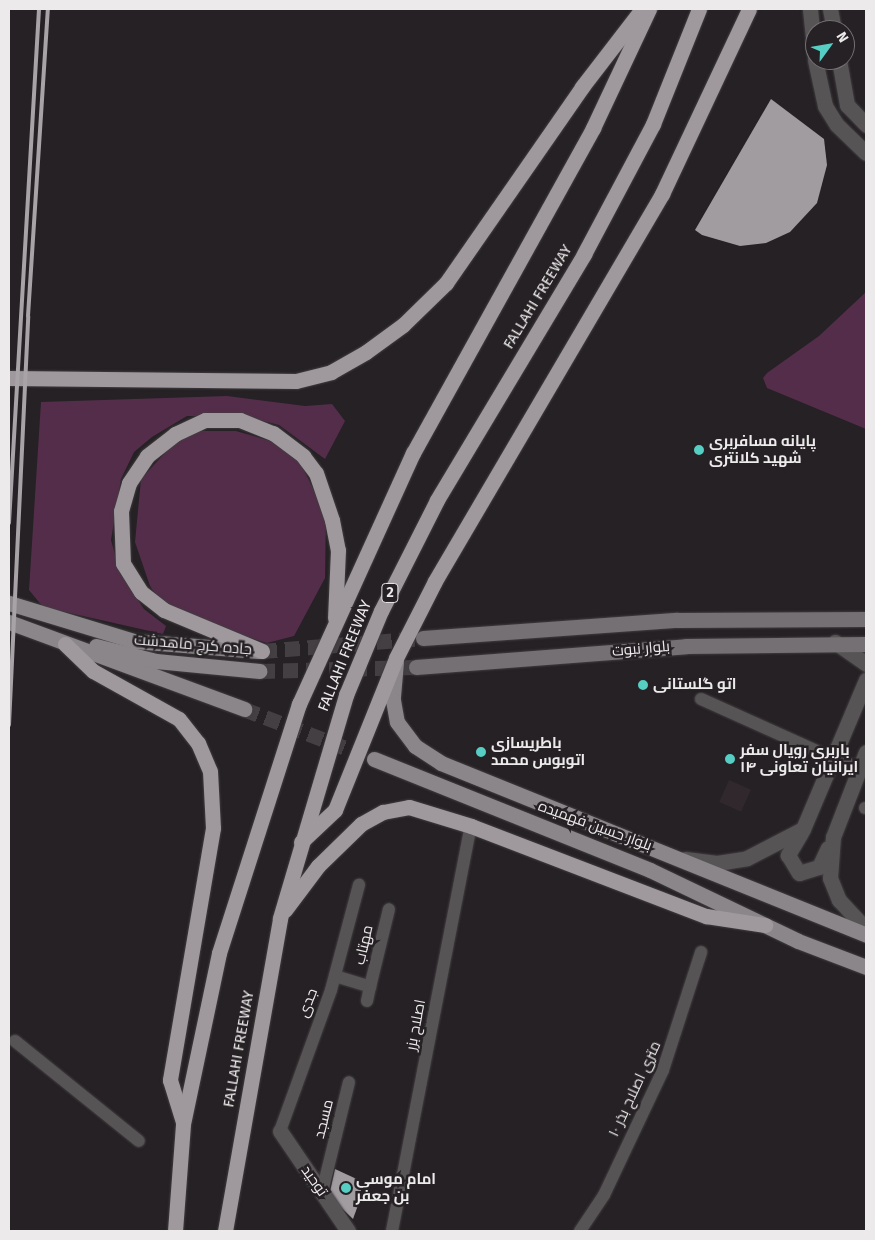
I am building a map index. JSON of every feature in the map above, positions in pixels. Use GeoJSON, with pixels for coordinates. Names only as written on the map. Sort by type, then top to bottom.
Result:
{"type":"FeatureCollection","features":[{"type":"Feature","properties":{"kind":"highway"},"geometry":{"type":"LineString","coordinates":[[9,378],[296,381],[331,372],[366,352],[403,325],[446,283],[582,87],[642,9]]}},
{"type":"Feature","properties":{"kind":"highway","name":"FALLAHI FREEWAY"},"geometry":{"type":"LineString","coordinates":[[175,1231],[183,1124],[219,953],[299,704],[413,454],[593,128],[649,9]]}},
{"type":"Feature","properties":{"kind":"highway","name":"FALLAHI FREEWAY"},"geometry":{"type":"LineString","coordinates":[[225,1231],[280,918],[300,843],[346,695],[381,611],[437,500],[584,254],[649,133],[699,9]]}},
{"type":"Feature","properties":{"kind":"highway"},"geometry":{"type":"LineString","coordinates":[[300,843],[334,810],[396,658],[435,581],[662,194],[749,9]]}},
{"type":"Feature","properties":{"kind":"highway"},"geometry":{"type":"LineString","coordinates":[[262,652],[164,610],[141,592],[123,563],[120,511],[129,483],[147,456],[175,434],[205,420],[240,420],[274,433],[316,473],[338,550],[335,627]]}},
{"type":"Feature","properties":{"kind":"highway"},"geometry":{"type":"LineString","coordinates":[[65,644],[93,671],[179,719],[198,743],[210,771],[213,828],[170,1080],[183,1124]]}},
{"type":"Feature","properties":{"kind":"highway"},"geometry":{"type":"LineString","coordinates":[[280,918],[338,844],[383,812],[409,808],[471,826],[706,916],[764,925]]}},
{"type":"Feature","properties":{"kind":"main road","name":"جاده کرج ماهدشت"},"geometry":{"type":"LineString","coordinates":[[9,603],[134,641],[262,652]]}},
{"type":"Feature","properties":{"kind":"main road","name":"بلوار نبوت"},"geometry":{"type":"LineString","coordinates":[[423,638],[676,620],[866,619]]}},
{"type":"Feature","properties":{"kind":"main road"},"geometry":{"type":"LineString","coordinates":[[9,622],[244,709]]}},
{"type":"Feature","properties":{"kind":"main road"},"geometry":{"type":"LineString","coordinates":[[65,644],[73,641],[156,661],[260,671]]}},
{"type":"Feature","properties":{"kind":"main road","name":"بلوار نبوت"},"geometry":{"type":"LineString","coordinates":[[416,667],[686,646],[834,641],[866,644]]}},
{"type":"Feature","properties":{"kind":"main road","name":"بلوار حسین فهمیده"},"geometry":{"type":"LineString","coordinates":[[396,658],[393,700],[397,722],[415,746],[510,794],[683,858],[766,898],[866,935]]}},
{"type":"Feature","properties":{"kind":"main road","name":"بلوار حسین فهمیده"},"geometry":{"type":"LineString","coordinates":[[374,759],[650,870],[764,925],[866,967]]}},
{"type":"Feature","properties":{"kind":"street"},"geometry":{"type":"LineString","coordinates":[[818,70],[825,106],[837,124],[866,153]]}},
{"type":"Feature","properties":{"kind":"street"},"geometry":{"type":"LineString","coordinates":[[841,70],[847,105],[866,125]]}},
{"type":"Feature","properties":{"kind":"street"},"geometry":{"type":"LineString","coordinates":[[834,641],[866,664]]}},
{"type":"Feature","properties":{"kind":"street"},"geometry":{"type":"LineString","coordinates":[[866,680],[803,829],[788,855],[800,873],[819,867],[833,837],[866,752]]}},
{"type":"Feature","properties":{"kind":"street"},"geometry":{"type":"LineString","coordinates":[[701,699],[860,770]]}},
{"type":"Feature","properties":{"kind":"street","name":"اصلاح بزر"},"geometry":{"type":"LineString","coordinates":[[392,1231],[471,826]]}},
{"type":"Feature","properties":{"kind":"street"},"geometry":{"type":"LineString","coordinates":[[683,858],[717,863],[747,858],[803,829]]}},
{"type":"Feature","properties":{"kind":"street"},"geometry":{"type":"LineString","coordinates":[[833,837],[830,878],[839,900],[866,929]]}},
{"type":"Feature","properties":{"kind":"street","name":"جدی"},"geometry":{"type":"LineString","coordinates":[[280,1131],[335,976],[359,885]]}},
{"type":"Feature","properties":{"kind":"street","name":"مهتاب"},"geometry":{"type":"LineString","coordinates":[[367,1002],[389,909]]}},
{"type":"Feature","properties":{"kind":"street","name":"۱۰ متری اصلاح بذر"},"geometry":{"type":"LineString","coordinates":[[580,1231],[604,1195],[663,1070],[701,952]]}},
{"type":"Feature","properties":{"kind":"street","name":"مهتاب"},"geometry":{"type":"LineString","coordinates":[[335,976],[370,988]]}},
{"type":"Feature","properties":{"kind":"street"},"geometry":{"type":"LineString","coordinates":[[15,1042],[139,1141]]}},
{"type":"Feature","properties":{"kind":"street","name":"مسجد"},"geometry":{"type":"LineString","coordinates":[[322,1192],[349,1082]]}},
{"type":"Feature","properties":{"kind":"street","name":"توحید"},"geometry":{"type":"LineString","coordinates":[[280,1131],[348,1231]]}},
{"type":"Feature","properties":{"kind":"shaded area"},"geometry":{"type":"Polygon","coordinates":[[[866,292],[866,429],[767,388],[763,378],[767,373],[819,336],[866,292]]]}},
{"type":"Feature","properties":{"kind":"shaded area"},"geometry":{"type":"Polygon","coordinates":[[[227,396],[305,406],[332,404],[345,421],[325,459],[279,425],[245,416],[187,416],[152,437],[134,452],[121,479],[111,540],[120,573],[144,609],[166,626],[163,634],[43,607],[29,590],[41,402],[227,396]]]}},
{"type":"Feature","properties":{"kind":"shaded area"},"geometry":{"type":"Polygon","coordinates":[[[201,431],[236,431],[274,442],[301,464],[326,515],[325,578],[294,636],[267,643],[209,625],[162,604],[150,586],[135,542],[141,479],[176,441],[201,431]]]}},
{"type":"Feature","properties":{"kind":"shaded area"},"geometry":{"type":"Polygon","coordinates":[[[729,780],[751,790],[741,812],[719,802],[729,780]]]}},
{"type":"Feature","properties":{"kind":"building"},"geometry":{"type":"Polygon","coordinates":[[[771,99],[824,139],[827,165],[817,203],[790,232],[766,243],[740,246],[702,235],[695,230],[771,99]]]}},
{"type":"Feature","properties":{"kind":"building","name":"امام موسی بن جعفر"},"geometry":{"type":"Polygon","coordinates":[[[335,1169],[361,1181],[361,1197],[353,1219],[329,1196],[335,1169]]]}},
{"type":"Feature","properties":{"kind":"tunnel"},"geometry":{"type":"LineString","coordinates":[[262,651],[423,638]]}},
{"type":"Feature","properties":{"kind":"tunnel"},"geometry":{"type":"LineString","coordinates":[[260,671],[416,667]]}},
{"type":"Feature","properties":{"kind":"tunnel"},"geometry":{"type":"LineString","coordinates":[[244,709],[374,759]]}},
{"type":"Feature","properties":{"kind":"railway"},"geometry":{"type":"LineString","coordinates":[[9,523],[39,9]]}},
{"type":"Feature","properties":{"kind":"railway"},"geometry":{"type":"LineString","coordinates":[[9,725],[28,316],[48,9]]}},
{"type":"Feature","properties":{"kind":"place","name":"پایانه مسافربری شهید کلانتری"},"geometry":{"type":"Point","coordinates":[699,450]}},
{"type":"Feature","properties":{"kind":"place","name":"اتو گلستانی"},"geometry":{"type":"Point","coordinates":[643,685]}},
{"type":"Feature","properties":{"kind":"place","name":"باطریسازی اتوبوس محمد"},"geometry":{"type":"Point","coordinates":[481,752]}},
{"type":"Feature","properties":{"kind":"place","name":"باربری رویال سفر ایرانیان تعاونی ۱۴"},"geometry":{"type":"Point","coordinates":[730,759]}},
{"type":"Feature","properties":{"kind":"place","name":"امام موسی بن جعفر"},"geometry":{"type":"Point","coordinates":[346,1188]}}]}
